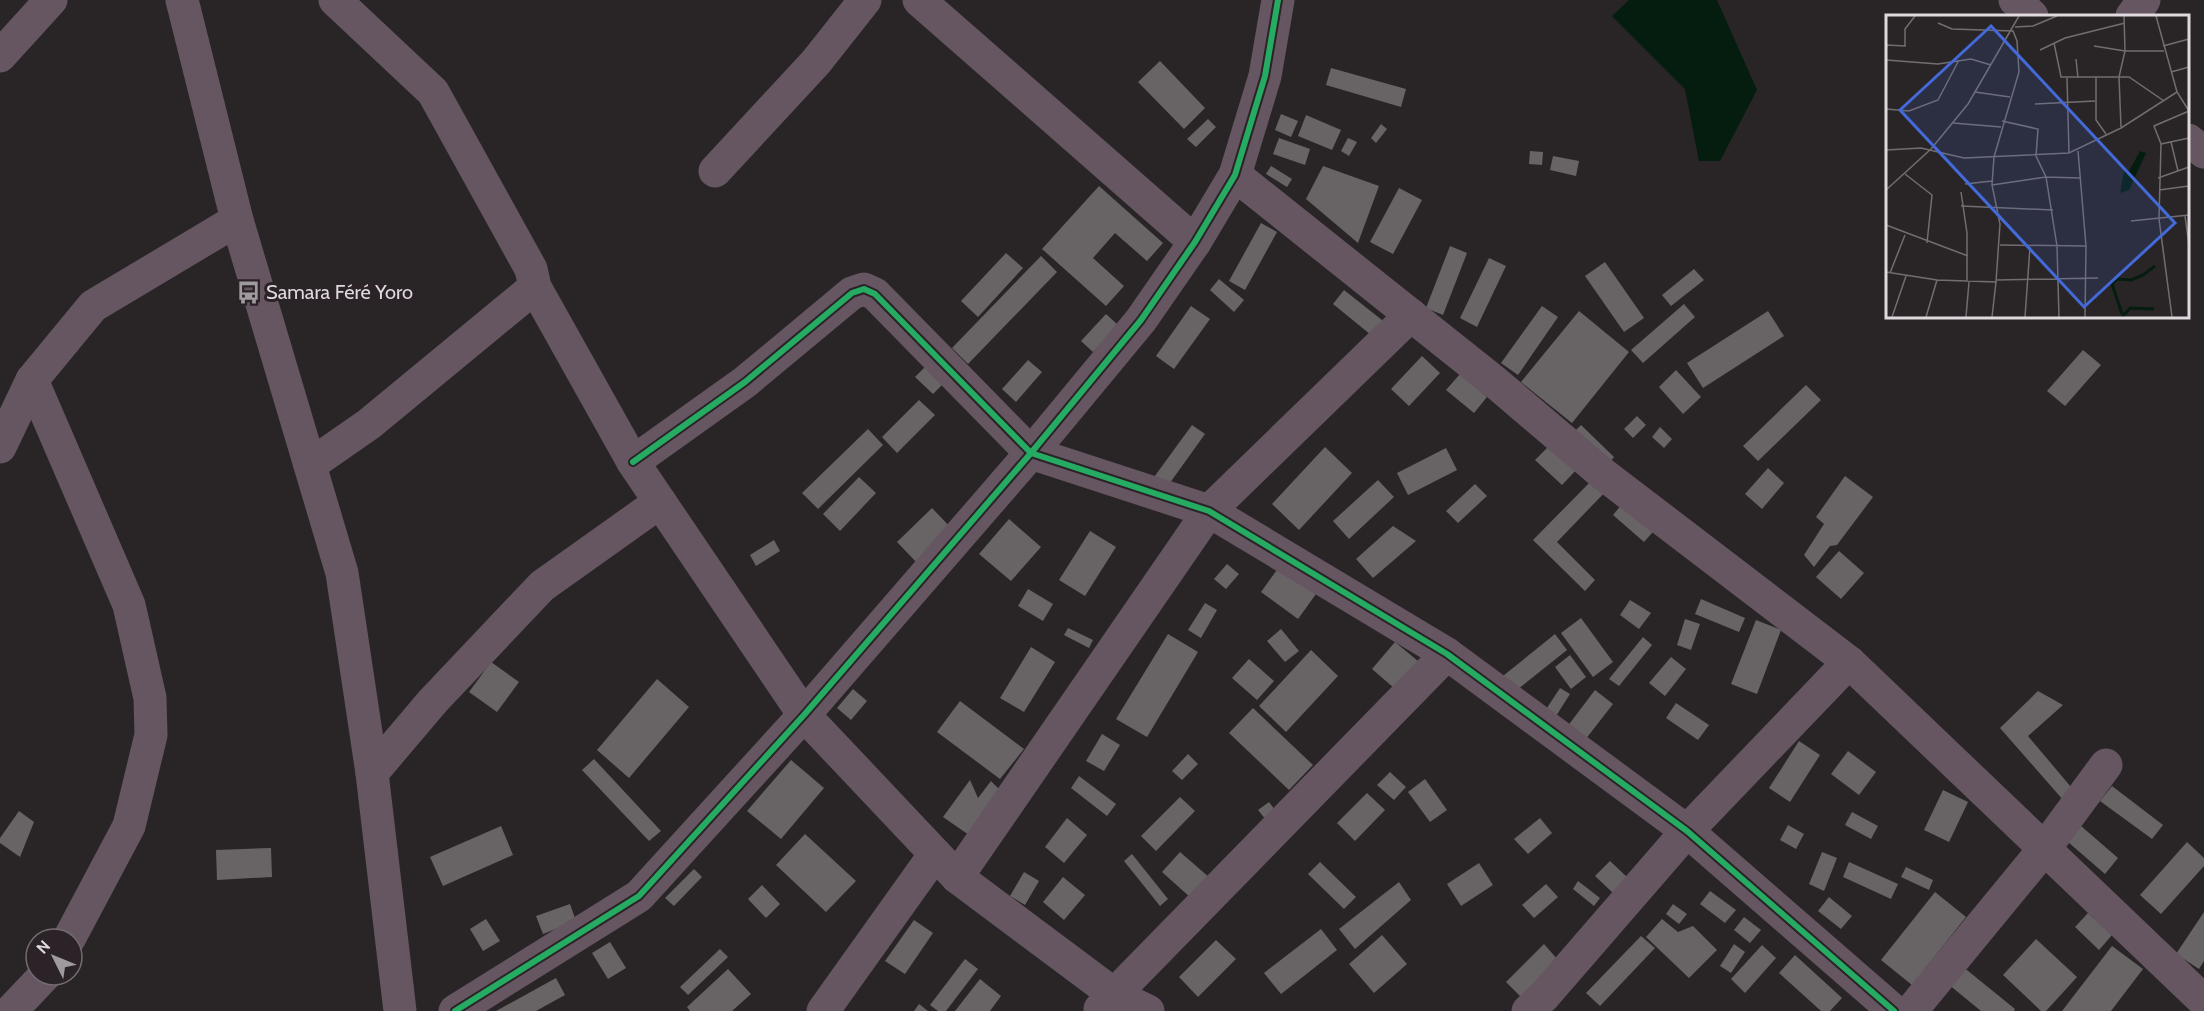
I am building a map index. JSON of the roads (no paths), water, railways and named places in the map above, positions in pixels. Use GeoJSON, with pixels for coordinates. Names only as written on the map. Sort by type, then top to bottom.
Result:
{"type":"FeatureCollection","features":[{"type":"Feature","properties":{"kind":"street"},"geometry":{"type":"LineString","coordinates":[[0,56],[51,0]]}},
{"type":"Feature","properties":{"kind":"street"},"geometry":{"type":"LineString","coordinates":[[182,0],[237,220],[342,573],[372,773],[400,1011]]}},
{"type":"Feature","properties":{"kind":"street"},"geometry":{"type":"LineString","coordinates":[[335,0],[433,92],[531,269],[535,286],[633,462],[804,715],[957,877],[1106,1003],[1148,1011]]}},
{"type":"Feature","properties":{"kind":"street"},"geometry":{"type":"LineString","coordinates":[[715,171],[816,63],[865,0]]}},
{"type":"Feature","properties":{"kind":"street"},"geometry":{"type":"LineString","coordinates":[[919,0],[1195,242]]}},
{"type":"Feature","properties":{"kind":"street"},"geometry":{"type":"LineString","coordinates":[[455,1011],[639,896],[804,715],[1031,453],[1141,320],[1195,242],[1235,175],[1265,76],[1278,0]]}},
{"type":"Feature","properties":{"kind":"street"},"geometry":{"type":"LineString","coordinates":[[2015,0],[2031,15]]}},
{"type":"Feature","properties":{"kind":"street"},"geometry":{"type":"LineString","coordinates":[[2133,15],[2144,0]]}},
{"type":"Feature","properties":{"kind":"street"},"geometry":{"type":"LineString","coordinates":[[2189,141],[2204,152]]}},
{"type":"Feature","properties":{"kind":"street"},"geometry":{"type":"LineString","coordinates":[[1235,175],[1496,383],[1603,474],[1849,662],[2204,1001]]}},
{"type":"Feature","properties":{"kind":"street"},"geometry":{"type":"LineString","coordinates":[[0,447],[33,380],[93,306],[237,220]]}},
{"type":"Feature","properties":{"kind":"street"},"geometry":{"type":"LineString","coordinates":[[310,465],[369,424],[535,286]]}},
{"type":"Feature","properties":{"kind":"street"},"geometry":{"type":"LineString","coordinates":[[633,462],[745,382],[852,293],[864,289],[875,294],[1031,453],[1209,511],[1447,654],[1687,831],[1894,1011]]}},
{"type":"Feature","properties":{"kind":"street"},"geometry":{"type":"LineString","coordinates":[[957,877],[1209,511],[1411,315]]}},
{"type":"Feature","properties":{"kind":"street"},"geometry":{"type":"LineString","coordinates":[[33,380],[129,605],[150,698],[151,735],[129,826],[75,927]]}},
{"type":"Feature","properties":{"kind":"street"},"geometry":{"type":"LineString","coordinates":[[372,773],[433,701],[542,586],[660,502]]}},
{"type":"Feature","properties":{"kind":"street"},"geometry":{"type":"LineString","coordinates":[[1106,1003],[1447,654]]}},
{"type":"Feature","properties":{"kind":"street"},"geometry":{"type":"LineString","coordinates":[[1543,1006],[1687,831],[1849,662]]}},
{"type":"Feature","properties":{"kind":"street"},"geometry":{"type":"LineString","coordinates":[[1911,1011],[2045,848],[2106,765]]}},
{"type":"Feature","properties":{"kind":"street"},"geometry":{"type":"LineString","coordinates":[[823,1011],[935,854]]}},
{"type":"Feature","properties":{"kind":"street"},"geometry":{"type":"LineString","coordinates":[[11,1011],[34,987]]}},
{"type":"Feature","properties":{"kind":"place","name":"Samara Féré Yoro"},"geometry":{"type":"Point","coordinates":[248,292]}}]}
